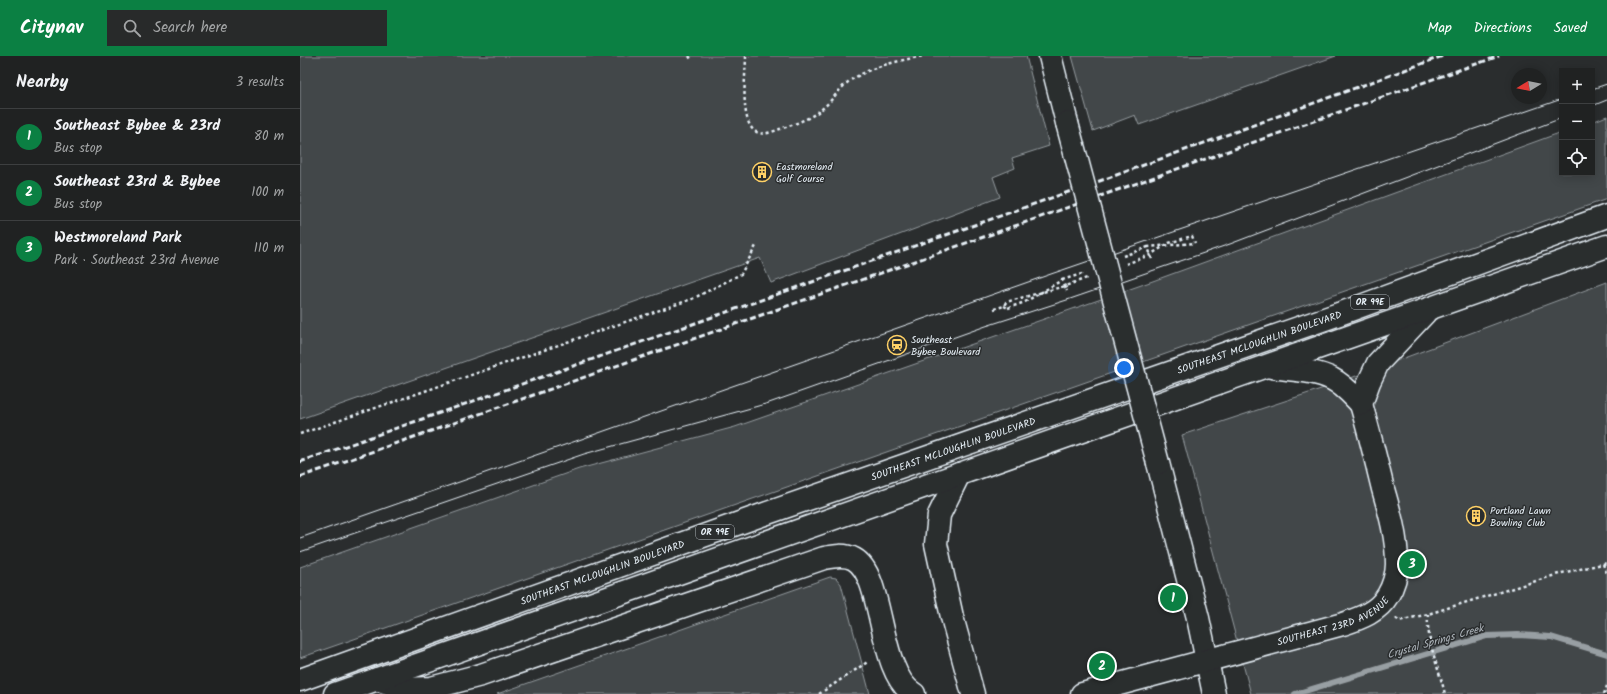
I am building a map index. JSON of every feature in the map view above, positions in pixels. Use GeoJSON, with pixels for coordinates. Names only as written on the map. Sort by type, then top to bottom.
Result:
{"type":"FeatureCollection","features":[{"type":"Feature","properties":{"kind":"main road"},"geometry":{"type":"LineString","coordinates":[[1050,56],[1184,563],[1214,694]]}},
{"type":"Feature","properties":{"kind":"main road","name":"SOUTHEAST MCLOUGHLIN BOULEVARD"},"geometry":{"type":"LineString","coordinates":[[300,680],[759,516],[1338,314],[1607,216]]}},
{"type":"Feature","properties":{"kind":"main road","name":"OR 99E"},"geometry":{"type":"LineString","coordinates":[[335,694],[1427,311],[1607,246]]}},
{"type":"Feature","properties":{"kind":"main road"},"geometry":{"type":"LineString","coordinates":[[1267,366],[1318,374],[1332,379],[1346,388],[1361,404],[1378,363],[1427,311]]}},
{"type":"Feature","properties":{"kind":"main road","name":"SOUTHEAST 23RD AVENUE"},"geometry":{"type":"LineString","coordinates":[[1082,694],[1360,619],[1380,606],[1388,595],[1394,581],[1397,566],[1397,547],[1392,521],[1361,404]]}},
{"type":"Feature","properties":{"kind":"main road"},"geometry":{"type":"LineString","coordinates":[[959,474],[939,515],[936,544],[952,617],[973,694]]}},
{"type":"Feature","properties":{"kind":"main road"},"geometry":{"type":"LineString","coordinates":[[377,679],[404,689],[431,688],[481,675],[816,560],[840,556],[854,558],[864,567],[870,578],[888,648],[902,681],[914,694]]}},
{"type":"Feature","properties":{"kind":"path"},"geometry":{"type":"LineString","coordinates":[[746,56],[745,107],[752,129],[759,134],[801,122],[823,108],[849,80],[867,70],[923,56]]}},
{"type":"Feature","properties":{"kind":"path"},"geometry":{"type":"LineString","coordinates":[[1122,265],[1150,255],[1169,243],[1192,236],[1195,243],[1148,247],[1152,259],[1150,255]]}},
{"type":"Feature","properties":{"kind":"path"},"geometry":{"type":"LineString","coordinates":[[300,434],[692,299],[741,274],[756,244]]}},
{"type":"Feature","properties":{"kind":"path"},"geometry":{"type":"LineString","coordinates":[[994,310],[1004,306],[1006,302],[1065,286],[1093,276]]}},
{"type":"Feature","properties":{"kind":"path"},"geometry":{"type":"LineString","coordinates":[[1004,306],[1008,308],[1025,302],[1062,280],[1067,291],[1065,286]]}},
{"type":"Feature","properties":{"kind":"path"},"geometry":{"type":"LineString","coordinates":[[1380,606],[1399,621],[1428,614],[1562,573],[1607,563]]}},
{"type":"Feature","properties":{"kind":"path"},"geometry":{"type":"LineString","coordinates":[[1603,564],[1607,575]]}},
{"type":"Feature","properties":{"kind":"path"},"geometry":{"type":"LineString","coordinates":[[1428,614],[1427,628],[1445,694]]}},
{"type":"Feature","properties":{"kind":"path"},"geometry":{"type":"LineString","coordinates":[[819,694],[888,648]]}},
{"type":"Feature","properties":{"kind":"path"},"geometry":{"type":"LineString","coordinates":[[1604,694],[1607,686]]}},
{"type":"Feature","properties":{"kind":"shaded area","name":"Eastmoreland Golf Course"},"geometry":{"type":"Polygon","coordinates":[[[300,56],[1026,56],[1049,146],[1012,158],[1015,168],[993,177],[1000,197],[771,283],[760,258],[300,419],[300,56]]]}},
{"type":"Feature","properties":{"kind":"shaded area"},"geometry":{"type":"Polygon","coordinates":[[[1072,56],[1336,56],[1139,125],[1135,115],[1093,131],[1072,56]]]}},
{"type":"Feature","properties":{"kind":"shaded area"},"geometry":{"type":"Polygon","coordinates":[[[1607,116],[1607,199],[300,658],[300,567],[579,469],[735,427],[1150,282],[1559,133],[1559,176],[1595,176],[1595,121],[1607,116]]]}},
{"type":"Feature","properties":{"kind":"shaded area"},"geometry":{"type":"Polygon","coordinates":[[[1607,282],[1607,694],[1251,694],[1182,435],[1324,388],[1607,282]]]}},
{"type":"Feature","properties":{"kind":"shaded area"},"geometry":{"type":"Polygon","coordinates":[[[830,577],[836,578],[841,584],[870,694],[497,694],[830,577]]]}},
{"type":"Feature","properties":{"kind":"waterway","name":"Crystal Springs Creek"},"geometry":{"type":"LineString","coordinates":[[1295,694],[1487,636],[1518,635],[1551,637],[1607,654]]}},
{"type":"Feature","properties":{"kind":"tram line"},"geometry":{"type":"LineString","coordinates":[[1595,88],[1607,84]]}},
{"type":"Feature","properties":{"kind":"tram line"},"geometry":{"type":"LineString","coordinates":[[300,538],[1051,274],[1559,100]]}},
{"type":"Feature","properties":{"kind":"tram line"},"geometry":{"type":"LineString","coordinates":[[1595,105],[1607,100]]}},
{"type":"Feature","properties":{"kind":"tram line"},"geometry":{"type":"LineString","coordinates":[[300,552],[584,454],[769,403],[986,326],[1230,244],[1559,119]]}},
{"type":"Feature","properties":{"kind":"railway"},"geometry":{"type":"LineString","coordinates":[[300,462],[1111,177],[1443,56]]}},
{"type":"Feature","properties":{"kind":"railway"},"geometry":{"type":"LineString","coordinates":[[300,477],[1499,56]]}},
{"type":"Feature","properties":{"kind":"place","name":"Eastmoreland Golf Course"},"geometry":{"type":"Point","coordinates":[762,172]}},
{"type":"Feature","properties":{"kind":"place","name":"Southeast Bybee Boulevard"},"geometry":{"type":"Point","coordinates":[897,345]}},
{"type":"Feature","properties":{"kind":"place","name":"Portland Lawn Bowling Club"},"geometry":{"type":"Point","coordinates":[1476,516]}},
{"type":"Feature","properties":{"kind":"place","name":"Westmoreland Park"},"geometry":{"type":"Point","coordinates":[1412,564]}},
{"type":"Feature","properties":{"kind":"place","name":"Southeast Bybee & 23rd"},"geometry":{"type":"Point","coordinates":[1173,598]}},
{"type":"Feature","properties":{"kind":"place","name":"Southeast 23rd & Bybee"},"geometry":{"type":"Point","coordinates":[1102,666]}}]}
